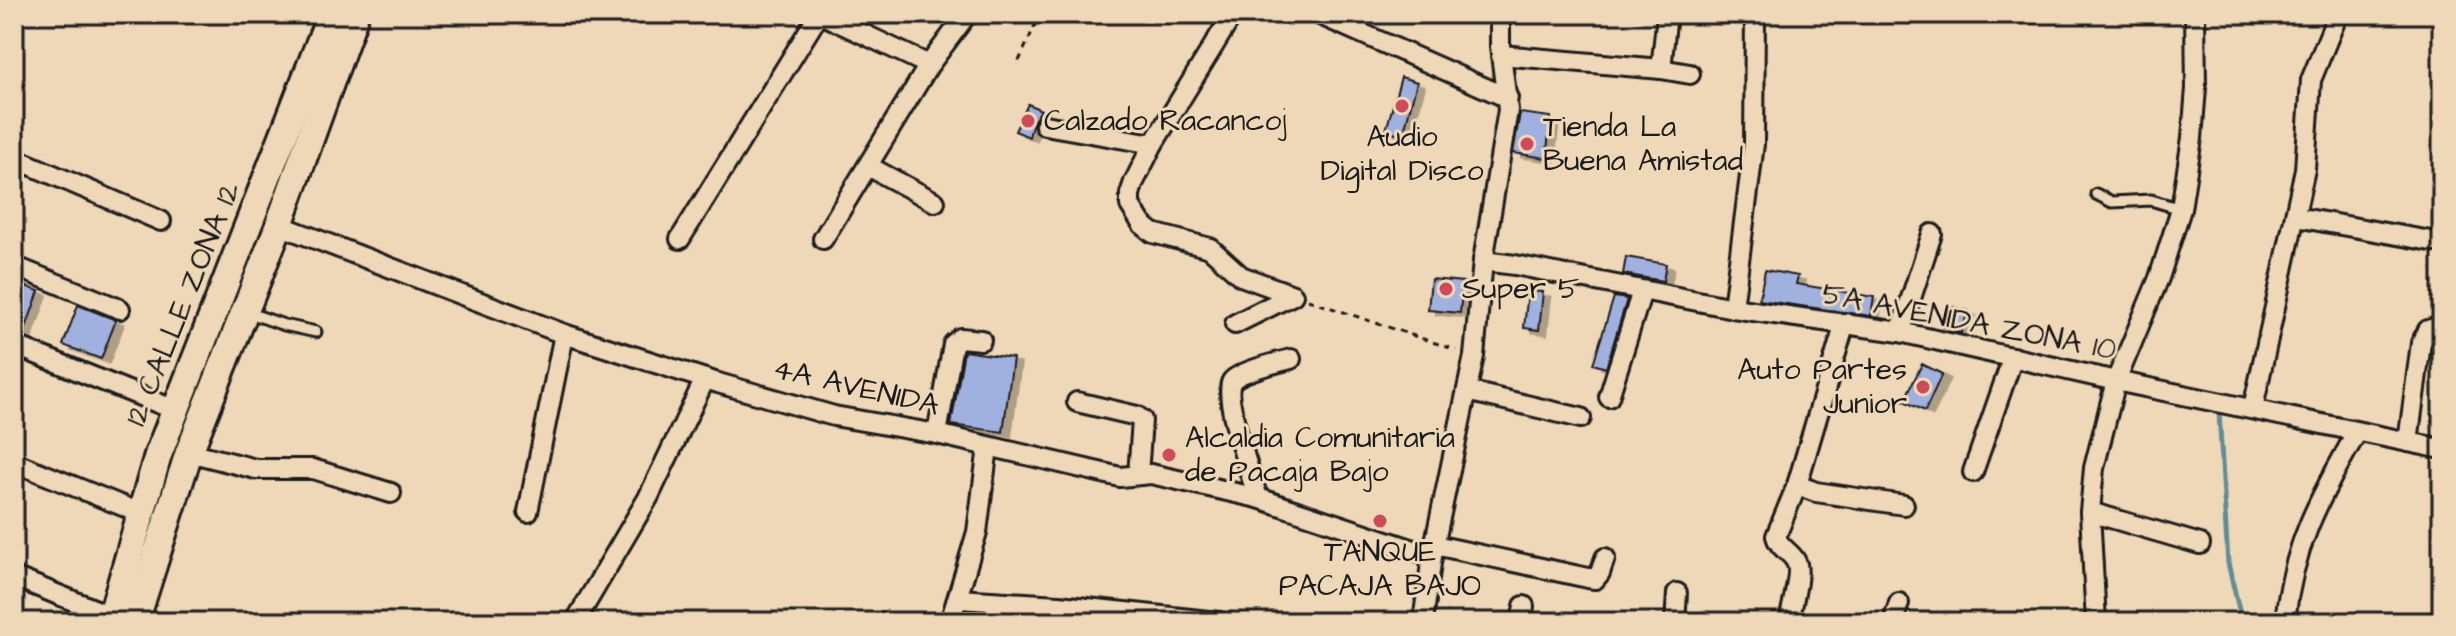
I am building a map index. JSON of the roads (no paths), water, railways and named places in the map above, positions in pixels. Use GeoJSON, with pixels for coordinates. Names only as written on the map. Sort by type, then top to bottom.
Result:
{"type":"FeatureCollection","features":[{"type":"Feature","properties":{"kind":"street","name":"12 CALLE ZONA 12"},"geometry":{"type":"LineString","coordinates":[[119,620],[279,225],[315,90],[331,14]]}},
{"type":"Feature","properties":{"kind":"street","name":"12 CALLE ZONA 12"},"geometry":{"type":"LineString","coordinates":[[119,620],[140,513],[175,410],[315,90],[355,14]]}},
{"type":"Feature","properties":{"kind":"street"},"geometry":{"type":"LineString","coordinates":[[680,239],[820,14],[929,65]]}},
{"type":"Feature","properties":{"kind":"street"},"geometry":{"type":"LineString","coordinates":[[823,239],[929,65],[967,14]]}},
{"type":"Feature","properties":{"kind":"street"},"geometry":{"type":"LineString","coordinates":[[1233,14],[1153,144],[1130,194],[1130,205],[1142,224],[1160,236],[1210,248],[1241,276],[1293,295],[1235,324]]}},
{"type":"Feature","properties":{"kind":"street"},"geometry":{"type":"LineString","coordinates":[[1318,14],[1508,98]]}},
{"type":"Feature","properties":{"kind":"street"},"geometry":{"type":"LineString","coordinates":[[1423,622],[1433,550],[1474,356],[1483,261],[1508,98],[1501,55],[1500,14]]}},
{"type":"Feature","properties":{"kind":"street"},"geometry":{"type":"LineString","coordinates":[[1661,69],[1667,14]]}},
{"type":"Feature","properties":{"kind":"street"},"geometry":{"type":"LineString","coordinates":[[1733,308],[1754,144],[1755,14]]}},
{"type":"Feature","properties":{"kind":"street"},"geometry":{"type":"LineString","coordinates":[[2096,622],[2090,512],[2094,468],[2116,381],[2159,278],[2181,209],[2196,88],[2195,14]]}},
{"type":"Feature","properties":{"kind":"street"},"geometry":{"type":"LineString","coordinates":[[2253,408],[2305,169],[2311,80],[2338,14]]}},
{"type":"Feature","properties":{"kind":"street"},"geometry":{"type":"LineString","coordinates":[[1501,55],[1690,74]]}},
{"type":"Feature","properties":{"kind":"street"},"geometry":{"type":"LineString","coordinates":[[1045,125],[1153,144]]}},
{"type":"Feature","properties":{"kind":"street"},"geometry":{"type":"LineString","coordinates":[[15,161],[161,221]]}},
{"type":"Feature","properties":{"kind":"street"},"geometry":{"type":"LineString","coordinates":[[868,166],[935,202]]}},
{"type":"Feature","properties":{"kind":"street"},"geometry":{"type":"LineString","coordinates":[[2296,217],[2442,243]]}},
{"type":"Feature","properties":{"kind":"street","name":"4A AVENIDA"},"geometry":{"type":"LineString","coordinates":[[279,225],[564,334],[834,416],[937,434],[1120,477],[1138,475],[1176,479],[1258,498],[1433,550],[1595,579],[1605,558]]}},
{"type":"Feature","properties":{"kind":"street"},"geometry":{"type":"LineString","coordinates":[[1900,332],[1932,234]]}},
{"type":"Feature","properties":{"kind":"street","name":"5A AVENIDA ZONA 10"},"geometry":{"type":"LineString","coordinates":[[1483,261],[1733,308],[1900,332],[2442,449]]}},
{"type":"Feature","properties":{"kind":"street"},"geometry":{"type":"LineString","coordinates":[[14,266],[120,309]]}},
{"type":"Feature","properties":{"kind":"street"},"geometry":{"type":"LineString","coordinates":[[1609,397],[1642,291]]}},
{"type":"Feature","properties":{"kind":"street"},"geometry":{"type":"LineString","coordinates":[[1794,621],[1797,562],[1780,547],[1776,536],[1797,485],[1845,323]]}},
{"type":"Feature","properties":{"kind":"street"},"geometry":{"type":"LineString","coordinates":[[2408,442],[2421,343],[2428,330],[2442,326]]}},
{"type":"Feature","properties":{"kind":"street"},"geometry":{"type":"LineString","coordinates":[[528,512],[564,334]]}},
{"type":"Feature","properties":{"kind":"street"},"geometry":{"type":"LineString","coordinates":[[937,434],[953,344],[960,338],[981,340]]}},
{"type":"Feature","properties":{"kind":"street"},"geometry":{"type":"LineString","coordinates":[[14,345],[175,410]]}},
{"type":"Feature","properties":{"kind":"street"},"geometry":{"type":"LineString","coordinates":[[1973,472],[2013,357]]}},
{"type":"Feature","properties":{"kind":"street"},"geometry":{"type":"LineString","coordinates":[[1258,498],[1233,414],[1229,388],[1237,376],[1291,359]]}},
{"type":"Feature","properties":{"kind":"street"},"geometry":{"type":"LineString","coordinates":[[575,622],[648,498],[705,379]]}},
{"type":"Feature","properties":{"kind":"street"},"geometry":{"type":"LineString","coordinates":[[1467,391],[1581,418]]}},
{"type":"Feature","properties":{"kind":"street"},"geometry":{"type":"LineString","coordinates":[[1077,402],[1137,416],[1142,420],[1138,475]]}},
{"type":"Feature","properties":{"kind":"street"},"geometry":{"type":"LineString","coordinates":[[2285,621],[2288,590],[2306,528],[2357,432]]}},
{"type":"Feature","properties":{"kind":"street"},"geometry":{"type":"LineString","coordinates":[[950,622],[977,532],[988,447]]}},
{"type":"Feature","properties":{"kind":"street"},"geometry":{"type":"LineString","coordinates":[[189,452],[256,469],[313,469],[391,493]]}},
{"type":"Feature","properties":{"kind":"street"},"geometry":{"type":"LineString","coordinates":[[14,462],[140,513]]}},
{"type":"Feature","properties":{"kind":"street"},"geometry":{"type":"LineString","coordinates":[[1797,485],[1816,492],[1904,505]]}},
{"type":"Feature","properties":{"kind":"street"},"geometry":{"type":"LineString","coordinates":[[2090,512],[2200,544]]}},
{"type":"Feature","properties":{"kind":"street"},"geometry":{"type":"LineString","coordinates":[[14,577],[119,620]]}},
{"type":"Feature","properties":{"kind":"street"},"geometry":{"type":"LineString","coordinates":[[1675,622],[1677,593]]}},
{"type":"Feature","properties":{"kind":"street"},"geometry":{"type":"LineString","coordinates":[[958,599],[1059,605],[1219,622]]}},
{"type":"Feature","properties":{"kind":"street"},"geometry":{"type":"LineString","coordinates":[[1893,622],[1899,603]]}},
{"type":"Feature","properties":{"kind":"lane"},"geometry":{"type":"LineString","coordinates":[[2096,194],[2112,202],[2151,200],[2181,209]]}},
{"type":"Feature","properties":{"kind":"lane"},"geometry":{"type":"LineString","coordinates":[[245,311],[316,332]]}},
{"type":"Feature","properties":{"kind":"waterway"},"geometry":{"type":"LineString","coordinates":[[2219,412],[2228,563],[2242,622]]}},
{"type":"Feature","properties":{"kind":"place","name":"Audio Digital Disco"},"geometry":{"type":"Point","coordinates":[1402,106]}},
{"type":"Feature","properties":{"kind":"place","name":"Calzado Racancoj"},"geometry":{"type":"Point","coordinates":[1028,121]}},
{"type":"Feature","properties":{"kind":"place","name":"Tienda La Buena Amistad"},"geometry":{"type":"Point","coordinates":[1527,144]}},
{"type":"Feature","properties":{"kind":"place","name":"Super 5"},"geometry":{"type":"Point","coordinates":[1446,289]}},
{"type":"Feature","properties":{"kind":"place","name":"Auto Partes Junior"},"geometry":{"type":"Point","coordinates":[1923,387]}},
{"type":"Feature","properties":{"kind":"place","name":"Alcaldia Comunitaria de Pacaja Bajo"},"geometry":{"type":"Point","coordinates":[1169,455]}},
{"type":"Feature","properties":{"kind":"place","name":"TANQUE PACAJA BAJO"},"geometry":{"type":"Point","coordinates":[1380,521]}}]}
